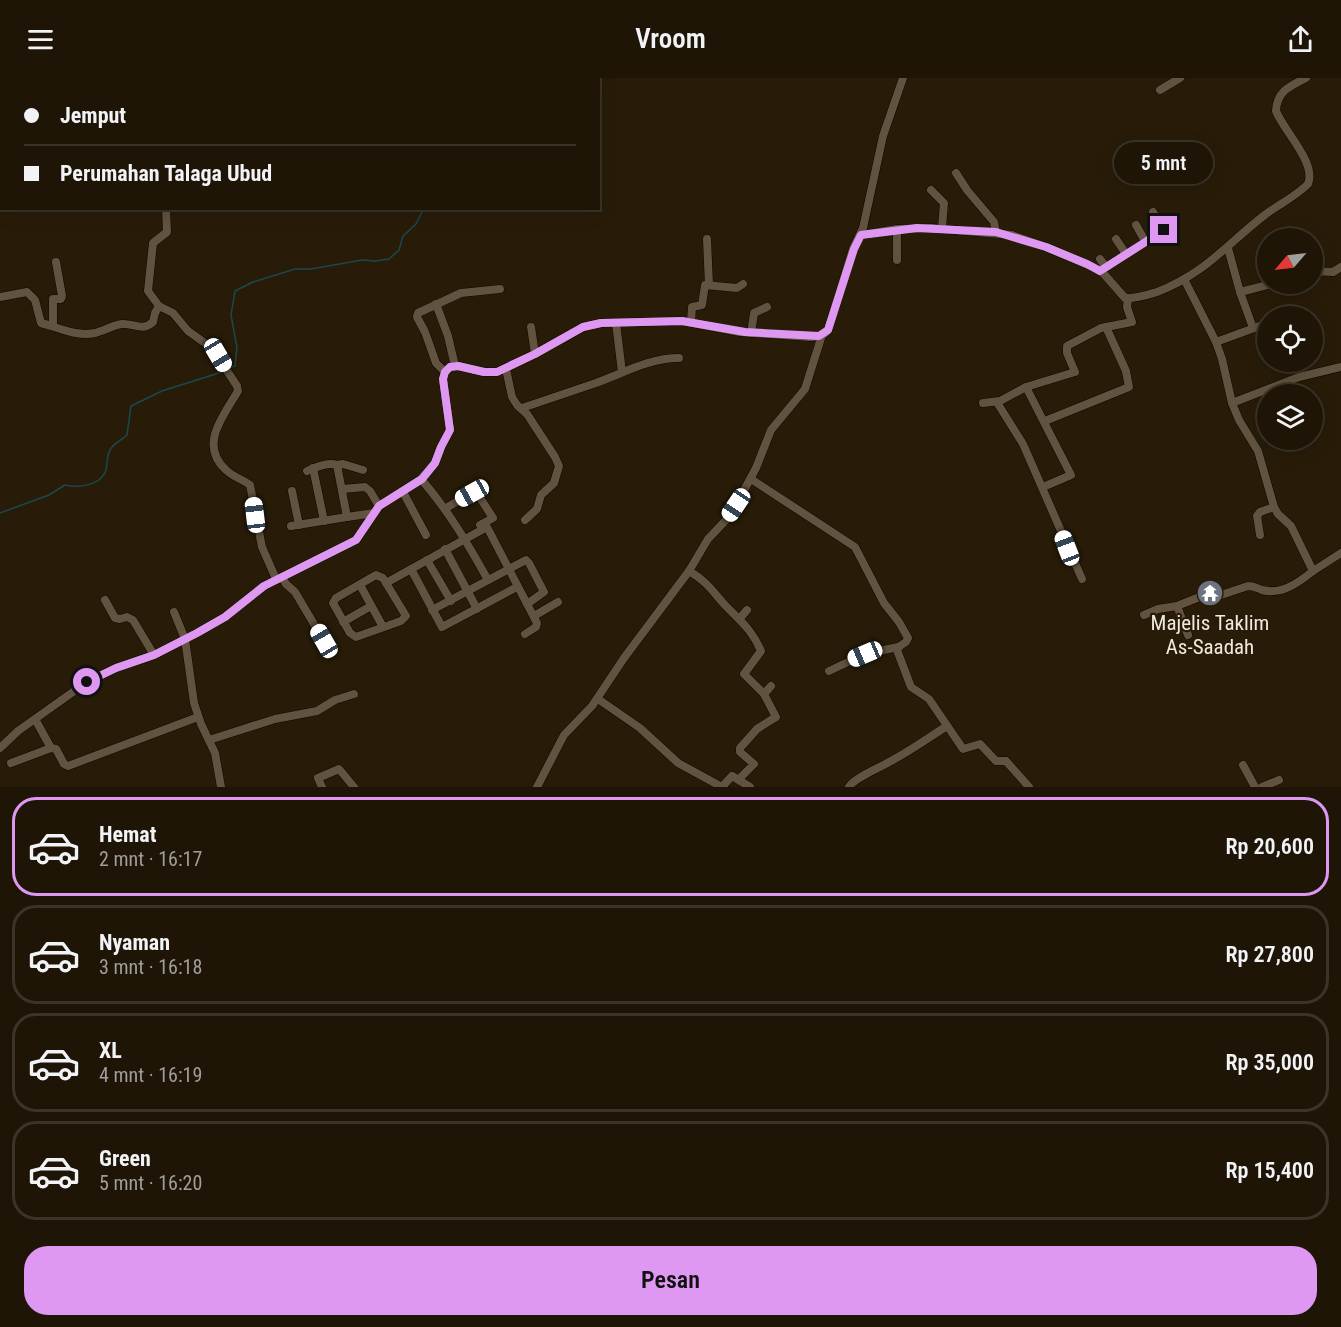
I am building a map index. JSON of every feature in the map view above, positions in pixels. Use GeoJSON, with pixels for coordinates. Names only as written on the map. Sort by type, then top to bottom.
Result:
{"type":"FeatureCollection","features":[{"type":"Feature","properties":{"kind":"street"},"geometry":{"type":"LineString","coordinates":[[0,747],[18,731],[97,676],[154,655],[185,639],[219,621],[279,578],[352,543],[362,533],[377,510],[422,479],[432,468],[450,430],[444,384],[445,372],[450,367],[489,373],[506,369],[586,326],[616,323],[662,320],[690,322],[751,333],[810,337],[822,335],[828,330],[854,249],[861,235],[883,136],[903,78]]}},
{"type":"Feature","properties":{"kind":"street"},"geometry":{"type":"LineString","coordinates":[[1160,90],[1180,78]]}},
{"type":"Feature","properties":{"kind":"street"},"geometry":{"type":"LineString","coordinates":[[1100,259],[1103,269],[1123,297],[1128,299],[1152,294],[1184,279],[1212,261],[1264,216],[1298,193],[1310,181],[1306,163],[1276,111],[1276,103],[1280,94],[1306,78]]}},
{"type":"Feature","properties":{"kind":"street"},"geometry":{"type":"LineString","coordinates":[[956,173],[994,222],[996,232]]}},
{"type":"Feature","properties":{"kind":"street"},"geometry":{"type":"LineString","coordinates":[[931,190],[944,203],[942,228]]}},
{"type":"Feature","properties":{"kind":"street"},"geometry":{"type":"LineString","coordinates":[[166,210],[166,232],[153,243],[148,291],[159,306],[174,313],[188,331],[212,348],[237,386],[238,391],[224,411],[216,430],[214,452],[225,470],[250,484],[262,547],[270,570],[295,592],[324,641]]}},
{"type":"Feature","properties":{"kind":"street"},"geometry":{"type":"LineString","coordinates":[[1103,269],[1167,228],[1153,212]]}},
{"type":"Feature","properties":{"kind":"street"},"geometry":{"type":"LineString","coordinates":[[1136,225],[1145,241]]}},
{"type":"Feature","properties":{"kind":"street"},"geometry":{"type":"LineString","coordinates":[[861,235],[897,229],[942,228],[996,232],[1046,247],[1103,269]]}},
{"type":"Feature","properties":{"kind":"street"},"geometry":{"type":"LineString","coordinates":[[897,229],[897,260]]}},
{"type":"Feature","properties":{"kind":"street"},"geometry":{"type":"LineString","coordinates":[[707,239],[709,285]]}},
{"type":"Feature","properties":{"kind":"street"},"geometry":{"type":"LineString","coordinates":[[1116,239],[1126,254]]}},
{"type":"Feature","properties":{"kind":"street"},"geometry":{"type":"LineString","coordinates":[[1228,248],[1239,292],[1252,328]]}},
{"type":"Feature","properties":{"kind":"street"},"geometry":{"type":"LineString","coordinates":[[53,325],[53,299],[61,299],[62,296],[56,262]]}},
{"type":"Feature","properties":{"kind":"street"},"geometry":{"type":"LineString","coordinates":[[1323,272],[1333,272],[1341,267]]}},
{"type":"Feature","properties":{"kind":"street"},"geometry":{"type":"LineString","coordinates":[[1184,279],[1216,342],[1232,404],[1258,451],[1274,507],[1278,514],[1291,525],[1313,571]]}},
{"type":"Feature","properties":{"kind":"street"},"geometry":{"type":"LineString","coordinates":[[690,322],[691,308],[702,305],[704,287],[709,285],[737,288],[743,284]]}},
{"type":"Feature","properties":{"kind":"street"},"geometry":{"type":"LineString","coordinates":[[1239,292],[1257,288]]}},
{"type":"Feature","properties":{"kind":"street"},"geometry":{"type":"LineString","coordinates":[[445,372],[436,363],[417,317],[422,310],[461,293],[500,290]]}},
{"type":"Feature","properties":{"kind":"street"},"geometry":{"type":"LineString","coordinates":[[0,297],[27,292],[35,300],[39,321],[53,325],[61,331],[85,333],[94,333],[120,324],[142,328],[153,321],[159,306]]}},
{"type":"Feature","properties":{"kind":"street"},"geometry":{"type":"LineString","coordinates":[[982,403],[1000,401],[1026,387],[1075,372],[1067,353],[1067,346],[1077,339],[1106,327],[1132,321],[1127,307],[1128,299]]}},
{"type":"Feature","properties":{"kind":"street"},"geometry":{"type":"LineString","coordinates":[[436,304],[448,336],[455,366]]}},
{"type":"Feature","properties":{"kind":"street"},"geometry":{"type":"LineString","coordinates":[[751,333],[754,313],[767,307]]}},
{"type":"Feature","properties":{"kind":"street"},"geometry":{"type":"LineString","coordinates":[[616,323],[622,372]]}},
{"type":"Feature","properties":{"kind":"street"},"geometry":{"type":"LineString","coordinates":[[1216,342],[1235,337],[1257,326]]}},
{"type":"Feature","properties":{"kind":"street"},"geometry":{"type":"LineString","coordinates":[[531,327],[535,354]]}},
{"type":"Feature","properties":{"kind":"street"},"geometry":{"type":"LineString","coordinates":[[1045,421],[1129,387],[1126,371],[1106,327]]}},
{"type":"Feature","properties":{"kind":"street"},"geometry":{"type":"LineString","coordinates":[[537,787],[564,735],[598,699],[624,658],[689,571],[704,544],[729,516],[751,479],[771,430],[805,388],[822,335]]}},
{"type":"Feature","properties":{"kind":"street"},"geometry":{"type":"LineString","coordinates":[[522,408],[656,361],[679,358]]}},
{"type":"Feature","properties":{"kind":"street"},"geometry":{"type":"LineString","coordinates":[[1232,404],[1299,377],[1341,367]]}},
{"type":"Feature","properties":{"kind":"street"},"geometry":{"type":"LineString","coordinates":[[506,369],[512,397],[555,457],[559,468],[554,483],[540,496],[537,509],[525,520]]}},
{"type":"Feature","properties":{"kind":"street"},"geometry":{"type":"LineString","coordinates":[[1026,387],[1071,476],[1043,487]]}},
{"type":"Feature","properties":{"kind":"street"},"geometry":{"type":"LineString","coordinates":[[1000,401],[998,404],[1019,437],[1082,579]]}},
{"type":"Feature","properties":{"kind":"street"},"geometry":{"type":"LineString","coordinates":[[324,521],[310,470],[334,463],[363,470]]}},
{"type":"Feature","properties":{"kind":"street"},"geometry":{"type":"LineString","coordinates":[[337,465],[347,516]]}},
{"type":"Feature","properties":{"kind":"street"},"geometry":{"type":"LineString","coordinates":[[422,479],[446,508],[488,580]]}},
{"type":"Feature","properties":{"kind":"street"},"geometry":{"type":"LineString","coordinates":[[751,479],[855,546],[884,603],[908,638],[898,647],[865,654],[829,671]]}},
{"type":"Feature","properties":{"kind":"street"},"geometry":{"type":"LineString","coordinates":[[342,489],[365,487],[370,491],[377,510]]}},
{"type":"Feature","properties":{"kind":"street"},"geometry":{"type":"LineString","coordinates":[[292,492],[295,526],[377,510]]}},
{"type":"Feature","properties":{"kind":"street"},"geometry":{"type":"LineString","coordinates":[[403,492],[426,535]]}},
{"type":"Feature","properties":{"kind":"street"},"geometry":{"type":"LineString","coordinates":[[386,583],[486,525],[493,518],[477,493],[472,493],[446,508]]}},
{"type":"Feature","properties":{"kind":"street"},"geometry":{"type":"LineString","coordinates":[[1260,535],[1257,516],[1260,512],[1274,507]]}},
{"type":"Feature","properties":{"kind":"street"},"geometry":{"type":"LineString","coordinates":[[486,525],[537,624],[525,634]]}},
{"type":"Feature","properties":{"kind":"street"},"geometry":{"type":"LineString","coordinates":[[445,549],[477,609]]}},
{"type":"Feature","properties":{"kind":"street"},"geometry":{"type":"LineString","coordinates":[[1143,615],[1197,598],[1217,596],[1252,585],[1264,590],[1282,590],[1300,581],[1341,553]]}},
{"type":"Feature","properties":{"kind":"street"},"geometry":{"type":"LineString","coordinates":[[427,560],[451,601]]}},
{"type":"Feature","properties":{"kind":"street"},"geometry":{"type":"LineString","coordinates":[[432,610],[508,568],[528,561],[544,589],[541,596],[527,604]]}},
{"type":"Feature","properties":{"kind":"street"},"geometry":{"type":"LineString","coordinates":[[411,569],[440,625],[444,628],[518,587]]}},
{"type":"Feature","properties":{"kind":"street"},"geometry":{"type":"LineString","coordinates":[[689,571],[706,582],[724,604],[740,618],[761,651],[744,674],[764,694],[776,717],[757,729],[740,748],[740,752],[754,764],[739,779]]}},
{"type":"Feature","properties":{"kind":"street"},"geometry":{"type":"LineString","coordinates":[[376,575],[381,576],[406,616],[401,621],[356,637],[350,633],[333,600],[360,585],[376,575]]}},
{"type":"Feature","properties":{"kind":"street"},"geometry":{"type":"LineString","coordinates":[[360,585],[383,627]]}},
{"type":"Feature","properties":{"kind":"street"},"geometry":{"type":"LineString","coordinates":[[105,600],[115,618],[127,617],[136,623],[154,655]]}},
{"type":"Feature","properties":{"kind":"street"},"geometry":{"type":"LineString","coordinates":[[534,616],[558,602]]}},
{"type":"Feature","properties":{"kind":"street"},"geometry":{"type":"LineString","coordinates":[[343,622],[372,606]]}},
{"type":"Feature","properties":{"kind":"street"},"geometry":{"type":"LineString","coordinates":[[1177,606],[1188,635]]}},
{"type":"Feature","properties":{"kind":"street"},"geometry":{"type":"LineString","coordinates":[[740,618],[747,610]]}},
{"type":"Feature","properties":{"kind":"street"},"geometry":{"type":"LineString","coordinates":[[174,612],[185,639],[192,692],[198,717],[217,759],[221,787]]}},
{"type":"Feature","properties":{"kind":"street"},"geometry":{"type":"LineString","coordinates":[[898,647],[897,650],[911,687],[928,697],[963,749],[980,744],[998,763],[1006,761],[1029,787]]}},
{"type":"Feature","properties":{"kind":"street"},"geometry":{"type":"LineString","coordinates":[[764,694],[771,686]]}},
{"type":"Feature","properties":{"kind":"street"},"geometry":{"type":"LineString","coordinates":[[209,740],[275,719],[316,711],[335,700],[354,694]]}},
{"type":"Feature","properties":{"kind":"street"},"geometry":{"type":"LineString","coordinates":[[598,699],[640,728],[678,763],[722,787],[732,776],[750,787]]}},
{"type":"Feature","properties":{"kind":"street"},"geometry":{"type":"LineString","coordinates":[[11,763],[51,748],[56,749],[64,764],[68,766],[198,717]]}},
{"type":"Feature","properties":{"kind":"street"},"geometry":{"type":"LineString","coordinates":[[35,719],[51,748]]}},
{"type":"Feature","properties":{"kind":"street"},"geometry":{"type":"LineString","coordinates":[[849,787],[853,780],[862,778],[887,764],[946,726]]}},
{"type":"Feature","properties":{"kind":"street"},"geometry":{"type":"LineString","coordinates":[[1243,765],[1255,787]]}},
{"type":"Feature","properties":{"kind":"street"},"geometry":{"type":"LineString","coordinates":[[322,787],[318,778],[339,768],[354,787]]}},
{"type":"Feature","properties":{"kind":"street"},"geometry":{"type":"LineString","coordinates":[[1262,787],[1278,780]]}},
{"type":"Feature","properties":{"kind":"waterway"},"geometry":{"type":"LineString","coordinates":[[229,368],[235,366],[237,348],[231,315],[235,291],[253,282],[295,269],[311,269],[362,260],[389,259],[399,250],[403,236],[416,224],[423,210]]}},
{"type":"Feature","properties":{"kind":"waterway"},"geometry":{"type":"LineString","coordinates":[[0,513],[49,495],[65,485],[89,485],[99,480],[106,470],[110,450],[127,435],[131,406],[162,391],[222,372]]}},
{"type":"Feature","properties":{"kind":"place","name":"Majelis Taklim As-Saadah"},"geometry":{"type":"Point","coordinates":[1210,593]}},
{"type":"Feature","properties":{"kind":"route"},"geometry":{"type":"LineString","coordinates":[[87,682],[116,668],[154,655],[197,633],[225,617],[264,586],[356,540],[379,506],[422,479],[435,463],[450,430],[443,379],[450,367],[458,366],[484,372],[497,372],[583,327],[601,323],[682,321],[732,331],[819,336],[828,330],[856,243],[861,235],[866,234],[917,228],[996,232],[1046,247],[1100,271],[1164,230]]}}]}
